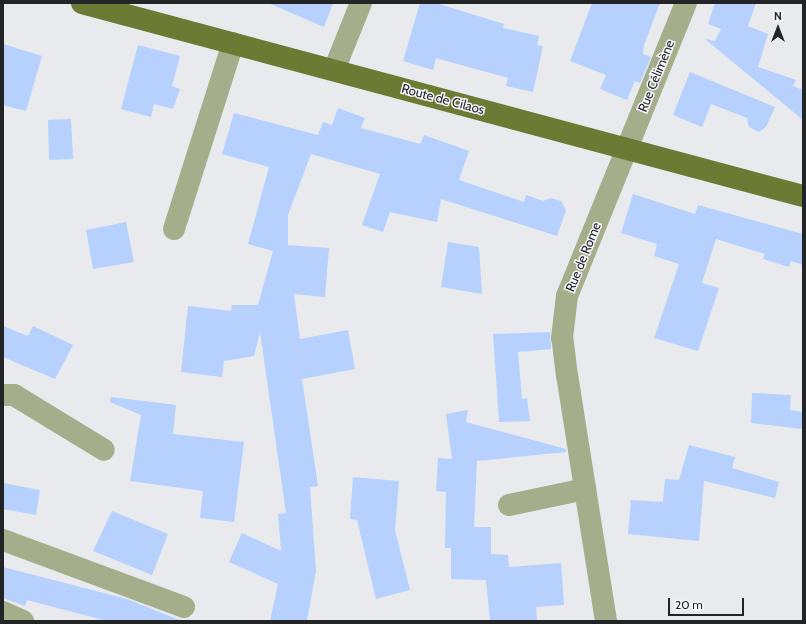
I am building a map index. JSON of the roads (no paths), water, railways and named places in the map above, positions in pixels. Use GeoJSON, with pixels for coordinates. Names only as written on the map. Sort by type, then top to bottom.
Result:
{"type":"FeatureCollection","features":[{"type":"Feature","properties":{"kind":"main road","name":"Route de Cilaos"},"geometry":{"type":"LineString","coordinates":[[82,3],[803,196]]}},
{"type":"Feature","properties":{"kind":"street"},"geometry":{"type":"LineString","coordinates":[[334,70],[361,3]]}},
{"type":"Feature","properties":{"kind":"street","name":"Rue Célimène"},"geometry":{"type":"LineString","coordinates":[[626,148],[686,3]]}},
{"type":"Feature","properties":{"kind":"street"},"geometry":{"type":"LineString","coordinates":[[174,229],[233,44]]}},
{"type":"Feature","properties":{"kind":"street","name":"Rue de Rome"},"geometry":{"type":"LineString","coordinates":[[606,621],[584,489],[562,338],[567,296],[626,148]]}},
{"type":"Feature","properties":{"kind":"street"},"geometry":{"type":"LineString","coordinates":[[3,395],[14,395],[104,450]]}},
{"type":"Feature","properties":{"kind":"street"},"geometry":{"type":"LineString","coordinates":[[508,505],[584,489]]}},
{"type":"Feature","properties":{"kind":"street"},"geometry":{"type":"LineString","coordinates":[[3,540],[184,607]]}},
{"type":"Feature","properties":{"kind":"street"},"geometry":{"type":"LineString","coordinates":[[3,612],[23,621]]}}]}
